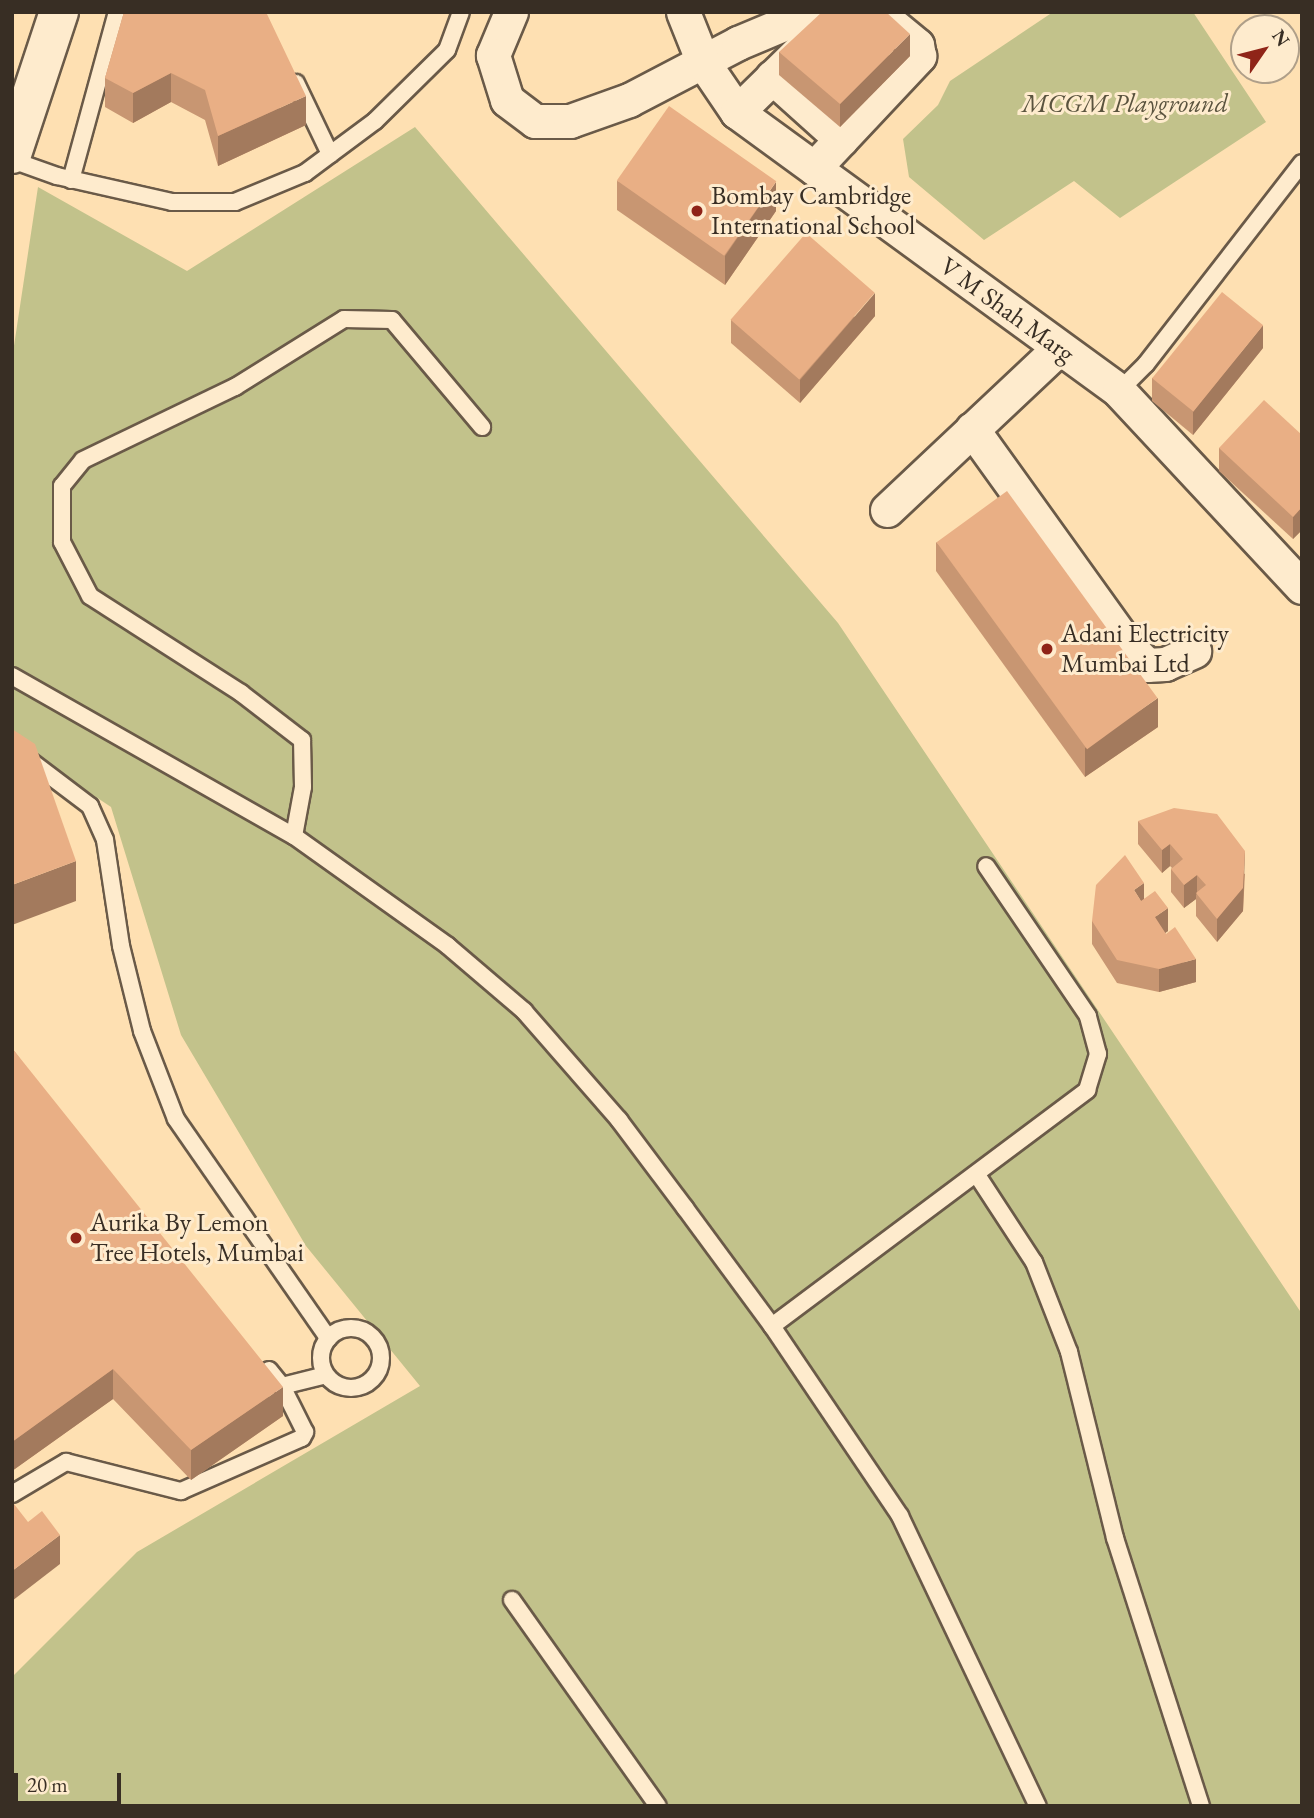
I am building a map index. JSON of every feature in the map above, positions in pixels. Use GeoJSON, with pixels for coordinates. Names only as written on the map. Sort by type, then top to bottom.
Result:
{"type":"FeatureCollection","features":[{"type":"Feature","properties":{"kind":"main road"},"geometry":{"type":"LineString","coordinates":[[12,154],[59,12]]}},
{"type":"Feature","properties":{"kind":"street"},"geometry":{"type":"LineString","coordinates":[[512,12],[495,45],[496,72],[507,100],[535,121],[579,120],[812,12]]}},
{"type":"Feature","properties":{"kind":"street","name":"V M Shah Marg"},"geometry":{"type":"LineString","coordinates":[[683,12],[703,62],[737,112],[1119,391],[1302,587]]}},
{"type":"Feature","properties":{"kind":"street"},"geometry":{"type":"LineString","coordinates":[[737,112],[839,12]]}},
{"type":"Feature","properties":{"kind":"street"},"geometry":{"type":"LineString","coordinates":[[814,168],[919,56],[917,45],[877,12]]}},
{"type":"Feature","properties":{"kind":"street"},"geometry":{"type":"LineString","coordinates":[[772,77],[841,139]]}},
{"type":"Feature","properties":{"kind":"street"},"geometry":{"type":"LineString","coordinates":[[887,510],[1059,348]]}},
{"type":"Feature","properties":{"kind":"street"},"geometry":{"type":"LineString","coordinates":[[972,429],[1128,646],[1147,665],[1165,664],[1194,651]]}},
{"type":"Feature","properties":{"kind":"lane"},"geometry":{"type":"LineString","coordinates":[[71,180],[117,12]]}},
{"type":"Feature","properties":{"kind":"lane"},"geometry":{"type":"LineString","coordinates":[[12,160],[71,180],[172,202],[234,202],[305,173],[375,121],[447,50],[461,12]]}},
{"type":"Feature","properties":{"kind":"lane"},"geometry":{"type":"LineString","coordinates":[[290,71],[331,153]]}},
{"type":"Feature","properties":{"kind":"lane"},"geometry":{"type":"LineString","coordinates":[[1119,391],[1302,163]]}},
{"type":"Feature","properties":{"kind":"lane"},"geometry":{"type":"LineString","coordinates":[[294,836],[303,787],[302,740],[241,693],[90,596],[62,542],[62,486],[83,460],[235,387],[344,319],[392,320],[482,427]]}},
{"type":"Feature","properties":{"kind":"lane"},"geometry":{"type":"LineString","coordinates":[[12,676],[294,836],[448,946],[524,1011],[619,1120],[772,1326],[900,1516],[1038,1806]]}},
{"type":"Feature","properties":{"kind":"lane"},"geometry":{"type":"LineString","coordinates":[[12,747],[90,806],[105,840],[121,946],[142,1031],[176,1119],[328,1338]]}},
{"type":"Feature","properties":{"kind":"lane"},"geometry":{"type":"LineString","coordinates":[[772,1326],[1087,1090],[1098,1054],[1088,1016],[986,866]]}},
{"type":"Feature","properties":{"kind":"lane"},"geometry":{"type":"LineString","coordinates":[[977,1175],[1034,1262],[1069,1352],[1115,1538],[1201,1806]]}},
{"type":"Feature","properties":{"kind":"lane"},"geometry":{"type":"LineString","coordinates":[[282,1386],[326,1375],[352,1388],[370,1381],[380,1365],[377,1345],[363,1331],[344,1328],[328,1338],[321,1357],[326,1375]]}},
{"type":"Feature","properties":{"kind":"lane"},"geometry":{"type":"LineString","coordinates":[[12,1494],[66,1462],[181,1491],[302,1438],[305,1432],[282,1386],[260,1360]]}},
{"type":"Feature","properties":{"kind":"lane"},"geometry":{"type":"LineString","coordinates":[[512,1600],[658,1806]]}},
{"type":"Feature","properties":{"kind":"green space","name":"MCGM Playground"},"geometry":{"type":"Polygon","coordinates":[[[1053,12],[1193,12],[1230,68],[1230,84],[1241,84],[1266,122],[1120,218],[1074,181],[984,240],[909,177],[903,139],[938,105],[950,81],[1053,12]]]}},
{"type":"Feature","properties":{"kind":"green space"},"geometry":{"type":"Polygon","coordinates":[[[415,127],[838,623],[1302,1314],[1302,1806],[12,1806],[12,1677],[137,1552],[420,1386],[306,1246],[181,1035],[111,807],[12,741],[12,359],[38,187],[187,271],[415,127]]]}},
{"type":"Feature","properties":{"kind":"building"},"geometry":{"type":"Polygon","coordinates":[[[124,12],[266,12],[306,96],[218,136],[205,90],[171,73],[133,93],[105,78],[124,12]]]}},
{"type":"Feature","properties":{"kind":"building"},"geometry":{"type":"Polygon","coordinates":[[[822,12],[886,12],[910,34],[840,104],[779,52],[822,12]]]}},
{"type":"Feature","properties":{"kind":"building","name":"Bombay Cambridge International School"},"geometry":{"type":"Polygon","coordinates":[[[669,106],[776,181],[724,256],[617,181],[669,106]]]}},
{"type":"Feature","properties":{"kind":"building"},"geometry":{"type":"Polygon","coordinates":[[[806,233],[875,293],[799,379],[731,320],[806,233]]]}},
{"type":"Feature","properties":{"kind":"building"},"geometry":{"type":"Polygon","coordinates":[[[1222,292],[1263,325],[1193,412],[1152,378],[1222,292]]]}},
{"type":"Feature","properties":{"kind":"building"},"geometry":{"type":"Polygon","coordinates":[[[1264,400],[1302,435],[1302,507],[1293,517],[1219,448],[1264,400]]]}},
{"type":"Feature","properties":{"kind":"building","name":"Adani Electricity Mumbai Ltd"},"geometry":{"type":"Polygon","coordinates":[[[1007,491],[1157,698],[1087,749],[937,542],[1007,491]]]}},
{"type":"Feature","properties":{"kind":"building"},"geometry":{"type":"Polygon","coordinates":[[[12,729],[35,744],[76,861],[12,885],[12,729]]]}},
{"type":"Feature","properties":{"kind":"building"},"geometry":{"type":"Polygon","coordinates":[[[1174,808],[1217,814],[1245,851],[1243,888],[1217,919],[1196,893],[1206,885],[1197,875],[1184,885],[1171,869],[1183,859],[1170,844],[1162,850],[1138,821],[1174,808]]]}},
{"type":"Feature","properties":{"kind":"building"},"geometry":{"type":"Polygon","coordinates":[[[1125,855],[1144,883],[1134,890],[1141,901],[1155,891],[1168,908],[1155,917],[1166,934],[1175,927],[1196,959],[1159,969],[1117,960],[1092,921],[1096,885],[1125,855]]]}},
{"type":"Feature","properties":{"kind":"building","name":"Aurika By Lemon Tree Hotels, Mumbai"},"geometry":{"type":"Polygon","coordinates":[[[12,1048],[283,1387],[191,1450],[113,1369],[12,1442],[12,1048]]]}},
{"type":"Feature","properties":{"kind":"building"},"geometry":{"type":"Polygon","coordinates":[[[14,1504],[28,1522],[42,1511],[60,1535],[12,1571],[12,1506],[14,1504]]]}},
{"type":"Feature","properties":{"kind":"place","name":"Bombay Cambridge International School"},"geometry":{"type":"Point","coordinates":[697,211]}},
{"type":"Feature","properties":{"kind":"place","name":"Adani Electricity Mumbai Ltd"},"geometry":{"type":"Point","coordinates":[1047,649]}},
{"type":"Feature","properties":{"kind":"place","name":"Aurika By Lemon Tree Hotels, Mumbai"},"geometry":{"type":"Point","coordinates":[76,1238]}}]}
